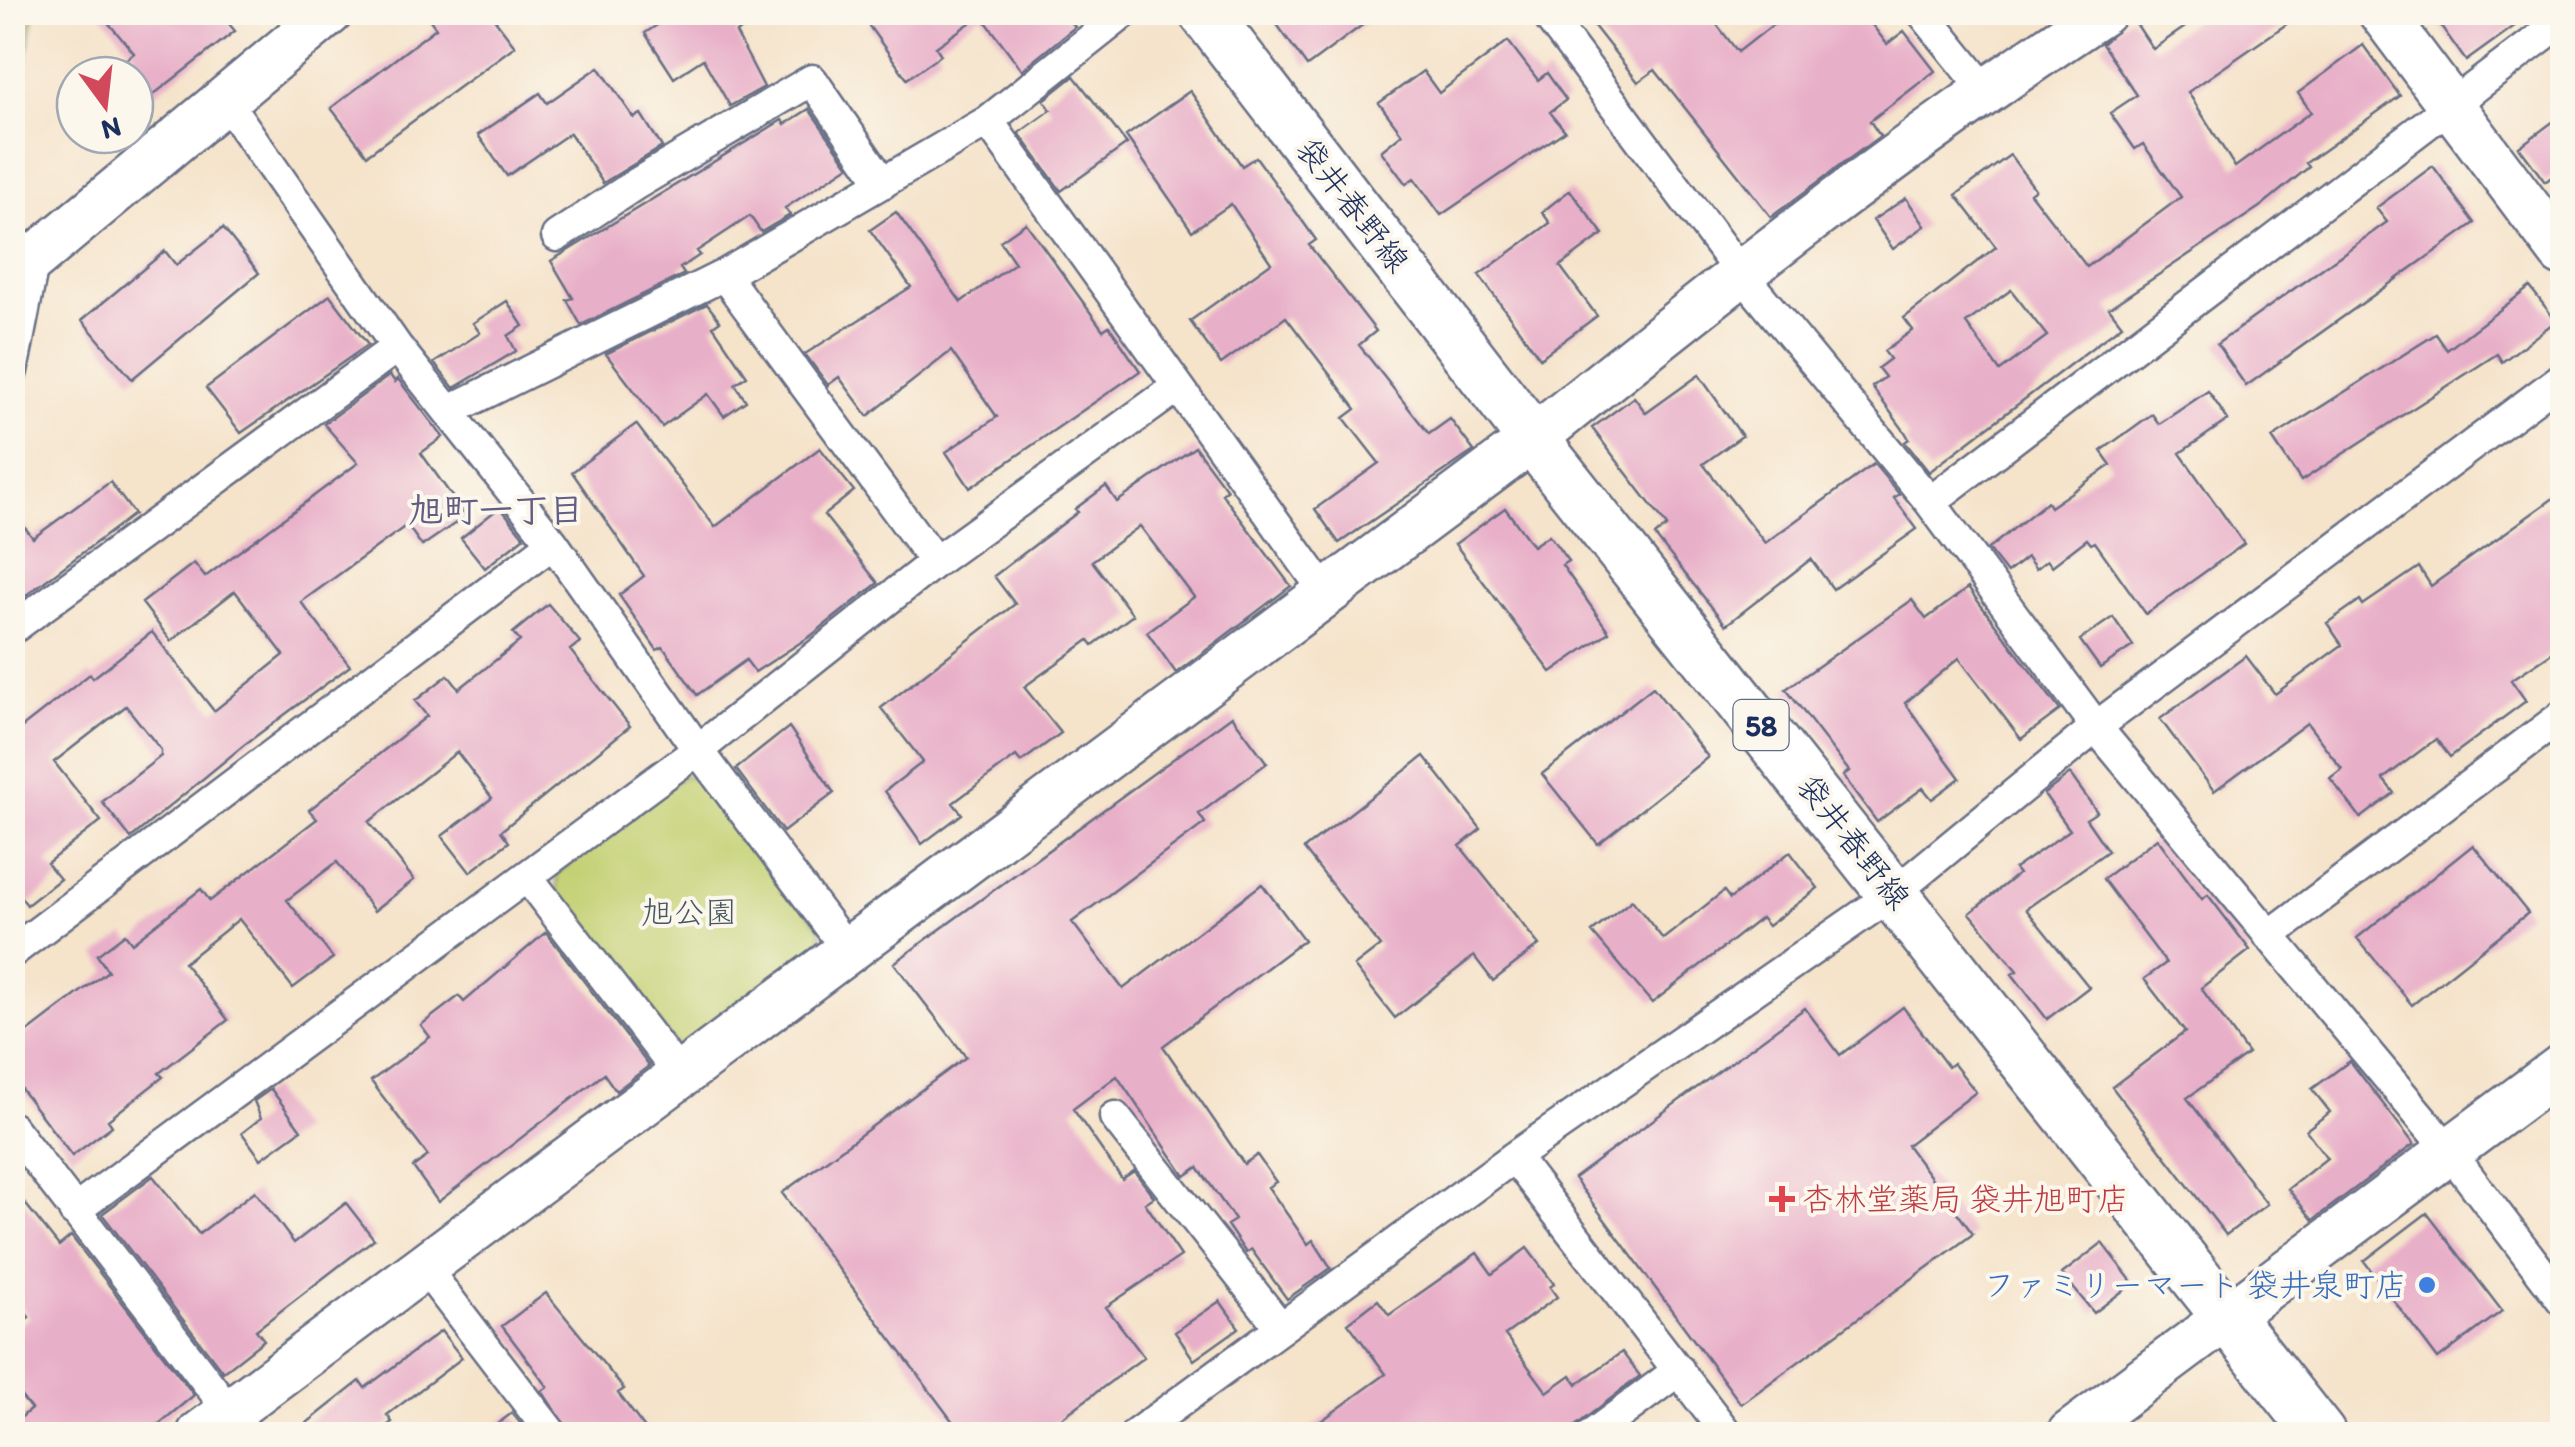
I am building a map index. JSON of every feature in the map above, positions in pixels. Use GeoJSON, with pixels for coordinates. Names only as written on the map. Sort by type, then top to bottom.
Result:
{"type":"FeatureCollection","features":[{"type":"Feature","properties":{"kind":"main road","name":"袋井春野線"},"geometry":{"type":"LineString","coordinates":[[1204,12],[1533,439],[2320,1434]]}},
{"type":"Feature","properties":{"kind":"street"},"geometry":{"type":"LineString","coordinates":[[12,371],[23,268],[330,12]]}},
{"type":"Feature","properties":{"kind":"street"},"geometry":{"type":"LineString","coordinates":[[450,411],[724,275],[988,121],[1125,12]]}},
{"type":"Feature","properties":{"kind":"street"},"geometry":{"type":"LineString","coordinates":[[1545,12],[1739,271],[1930,502],[2096,727],[2449,1151],[2562,1300]]}},
{"type":"Feature","properties":{"kind":"street"},"geometry":{"type":"LineString","coordinates":[[1922,12],[1985,90]]}},
{"type":"Feature","properties":{"kind":"street"},"geometry":{"type":"LineString","coordinates":[[12,1128],[226,1427],[424,1267],[679,1074],[1533,439],[1739,271],[1985,90],[2103,12]]}},
{"type":"Feature","properties":{"kind":"street"},"geometry":{"type":"LineString","coordinates":[[2382,12],[2562,253]]}},
{"type":"Feature","properties":{"kind":"street"},"geometry":{"type":"LineString","coordinates":[[1930,502],[2562,21]]}},
{"type":"Feature","properties":{"kind":"street"},"geometry":{"type":"LineString","coordinates":[[558,236],[636,184],[812,80],[883,183]]}},
{"type":"Feature","properties":{"kind":"street"},"geometry":{"type":"LineString","coordinates":[[225,100],[397,346],[553,544],[698,750],[846,948]]}},
{"type":"Feature","properties":{"kind":"street"},"geometry":{"type":"LineString","coordinates":[[988,121],[1326,593]]}},
{"type":"Feature","properties":{"kind":"street"},"geometry":{"type":"LineString","coordinates":[[724,275],[934,562]]}},
{"type":"Feature","properties":{"kind":"street"},"geometry":{"type":"LineString","coordinates":[[12,629],[397,346]]}},
{"type":"Feature","properties":{"kind":"street"},"geometry":{"type":"LineString","coordinates":[[1136,1434],[1514,1157],[1894,892],[2096,727],[2562,378]]}},
{"type":"Feature","properties":{"kind":"street"},"geometry":{"type":"LineString","coordinates":[[74,1210],[528,878],[698,750],[934,562],[1176,388]]}},
{"type":"Feature","properties":{"kind":"street"},"geometry":{"type":"LineString","coordinates":[[12,952],[553,544]]}},
{"type":"Feature","properties":{"kind":"street"},"geometry":{"type":"LineString","coordinates":[[2269,936],[2562,716]]}},
{"type":"Feature","properties":{"kind":"street"},"geometry":{"type":"LineString","coordinates":[[528,878],[679,1074]]}},
{"type":"Feature","properties":{"kind":"street"},"geometry":{"type":"LineString","coordinates":[[2070,1434],[2562,1067]]}},
{"type":"Feature","properties":{"kind":"street"},"geometry":{"type":"LineString","coordinates":[[1115,1118],[1282,1328]]}},
{"type":"Feature","properties":{"kind":"street"},"geometry":{"type":"LineString","coordinates":[[1514,1157],[1728,1434]]}},
{"type":"Feature","properties":{"kind":"street"},"geometry":{"type":"LineString","coordinates":[[424,1267],[552,1434]]}},
{"type":"Feature","properties":{"kind":"street"},"geometry":{"type":"LineString","coordinates":[[1593,1434],[1679,1370]]}},
{"type":"Feature","properties":{"kind":"green space"},"geometry":{"type":"Polygon","coordinates":[[[12,13],[34,13],[13,128],[12,13]]]}},
{"type":"Feature","properties":{"kind":"green space","name":"旭公園"},"geometry":{"type":"Polygon","coordinates":[[[684,775],[705,780],[822,930],[820,948],[694,1045],[674,1044],[557,893],[557,873],[684,775]]]}},
{"type":"Feature","properties":{"kind":"building"},"geometry":{"type":"Polygon","coordinates":[[[99,12],[219,12],[235,31],[155,93],[155,55],[132,55],[134,53],[99,12]]]}},
{"type":"Feature","properties":{"kind":"building"},"geometry":{"type":"Polygon","coordinates":[[[424,12],[489,12],[515,46],[367,155],[331,108],[436,28],[424,12]]]}},
{"type":"Feature","properties":{"kind":"building"},"geometry":{"type":"Polygon","coordinates":[[[677,12],[770,12],[736,33],[764,87],[730,106],[703,59],[674,78],[645,33],[677,12]]]}},
{"type":"Feature","properties":{"kind":"building"},"geometry":{"type":"Polygon","coordinates":[[[887,12],[1064,12],[1075,27],[1022,70],[981,15],[936,47],[941,55],[907,79],[869,26],[887,12]]]}},
{"type":"Feature","properties":{"kind":"building"},"geometry":{"type":"Polygon","coordinates":[[[1268,12],[1380,12],[1307,66],[1268,12]]]}},
{"type":"Feature","properties":{"kind":"building"},"geometry":{"type":"Polygon","coordinates":[[[1583,12],[1707,12],[1738,52],[1789,12],[1862,12],[1887,44],[1904,31],[1935,71],[1870,121],[1880,136],[1771,217],[1655,70],[1638,82],[1583,12]]]}},
{"type":"Feature","properties":{"kind":"building"},"geometry":{"type":"Polygon","coordinates":[[[2207,12],[2304,12],[2188,92],[2235,167],[2311,112],[2298,93],[2363,45],[2400,96],[2306,163],[2309,167],[2261,206],[2109,308],[2122,325],[1929,472],[1905,442],[1909,439],[1905,432],[1872,387],[1885,377],[1878,368],[1890,359],[1884,351],[1913,330],[1904,318],[1996,247],[1956,195],[2010,155],[2035,189],[2030,193],[2087,267],[2181,197],[2143,144],[2135,149],[2110,113],[2137,95],[2102,44],[2131,16],[2153,49],[2207,12]],[[2011,290],[1966,323],[2000,371],[2047,336],[2011,290]]]}},
{"type":"Feature","properties":{"kind":"building"},"geometry":{"type":"Polygon","coordinates":[[[2431,12],[2534,12],[2466,61],[2431,12]]]}},
{"type":"Feature","properties":{"kind":"building"},"geometry":{"type":"Polygon","coordinates":[[[1508,41],[1538,80],[1547,73],[1566,100],[1550,112],[1565,131],[1441,215],[1414,178],[1406,184],[1381,151],[1402,134],[1379,103],[1423,71],[1439,93],[1508,41]]]}},
{"type":"Feature","properties":{"kind":"building"},"geometry":{"type":"Polygon","coordinates":[[[599,67],[634,118],[641,114],[662,147],[603,183],[570,133],[507,176],[478,135],[540,93],[547,103],[599,67]]]}},
{"type":"Feature","properties":{"kind":"building"},"geometry":{"type":"Polygon","coordinates":[[[1074,76],[1127,144],[1061,191],[1019,133],[1051,110],[1044,100],[1074,76]]]}},
{"type":"Feature","properties":{"kind":"building"},"geometry":{"type":"Polygon","coordinates":[[[1190,91],[1242,166],[1256,157],[1316,240],[1309,245],[1376,331],[1359,345],[1429,434],[1450,419],[1474,451],[1339,543],[1315,509],[1379,463],[1344,418],[1356,409],[1286,317],[1221,364],[1190,321],[1271,263],[1231,204],[1192,231],[1126,136],[1190,91]]]}},
{"type":"Feature","properties":{"kind":"building"},"geometry":{"type":"Polygon","coordinates":[[[809,109],[849,166],[785,208],[790,215],[761,232],[750,216],[697,251],[700,255],[680,268],[684,274],[581,325],[567,300],[573,298],[551,261],[782,120],[785,124],[809,109]]]}},
{"type":"Feature","properties":{"kind":"building"},"geometry":{"type":"Polygon","coordinates":[[[2562,115],[2562,169],[2545,182],[2519,147],[2562,115]]]}},
{"type":"Feature","properties":{"kind":"building"},"geometry":{"type":"Polygon","coordinates":[[[2433,166],[2475,223],[2246,386],[2217,344],[2387,222],[2376,208],[2433,166]]]}},
{"type":"Feature","properties":{"kind":"building"},"geometry":{"type":"Polygon","coordinates":[[[1570,190],[1603,234],[1560,266],[1597,316],[1540,358],[1479,275],[1550,223],[1542,212],[1570,190]]]}},
{"type":"Feature","properties":{"kind":"building"},"geometry":{"type":"Polygon","coordinates":[[[1906,198],[1925,226],[1893,249],[1873,220],[1906,198]]]}},
{"type":"Feature","properties":{"kind":"building"},"geometry":{"type":"Polygon","coordinates":[[[896,212],[961,302],[1015,263],[1000,241],[1026,223],[1103,330],[1109,326],[1140,371],[970,488],[946,452],[997,417],[951,351],[868,416],[839,377],[828,385],[805,354],[911,287],[870,230],[896,212]]]}},
{"type":"Feature","properties":{"kind":"building"},"geometry":{"type":"Polygon","coordinates":[[[223,228],[259,273],[132,379],[82,320],[165,251],[176,265],[223,228]]]}},
{"type":"Feature","properties":{"kind":"building"},"geometry":{"type":"Polygon","coordinates":[[[2530,287],[2556,321],[2502,362],[2497,354],[2301,481],[2272,438],[2436,334],[2447,350],[2530,287]]]}},
{"type":"Feature","properties":{"kind":"building"},"geometry":{"type":"Polygon","coordinates":[[[330,295],[368,345],[241,433],[206,388],[330,295]]]}},
{"type":"Feature","properties":{"kind":"building"},"geometry":{"type":"Polygon","coordinates":[[[507,301],[523,326],[508,336],[516,351],[454,388],[434,363],[480,333],[473,323],[507,301]]]}},
{"type":"Feature","properties":{"kind":"building"},"geometry":{"type":"Polygon","coordinates":[[[707,304],[720,321],[713,326],[747,376],[735,384],[746,401],[724,416],[708,394],[662,427],[606,354],[707,304]]]}},
{"type":"Feature","properties":{"kind":"building"},"geometry":{"type":"Polygon","coordinates":[[[390,375],[395,382],[398,379],[443,437],[421,453],[466,516],[422,546],[407,525],[301,602],[350,666],[244,745],[131,838],[102,802],[161,756],[161,750],[126,706],[54,762],[101,821],[47,863],[60,879],[27,905],[12,886],[12,735],[152,632],[214,711],[284,655],[235,591],[171,641],[142,603],[194,563],[205,577],[358,463],[324,424],[390,375]]]}},
{"type":"Feature","properties":{"kind":"building"},"geometry":{"type":"Polygon","coordinates":[[[1699,375],[1742,436],[1703,464],[1765,543],[1874,464],[1899,494],[1894,498],[1917,529],[1833,589],[1811,559],[1726,625],[1655,536],[1667,526],[1592,428],[1634,397],[1646,413],[1699,375]]]}},
{"type":"Feature","properties":{"kind":"building"},"geometry":{"type":"Polygon","coordinates":[[[2208,391],[2228,420],[2180,453],[2244,544],[2146,614],[2095,542],[2091,544],[2087,539],[2052,566],[2047,560],[2036,569],[2027,557],[2007,573],[1988,549],[2047,502],[2050,507],[2111,465],[2101,451],[2152,414],[2159,424],[2208,391]]]}},
{"type":"Feature","properties":{"kind":"building"},"geometry":{"type":"Polygon","coordinates":[[[636,424],[715,527],[820,448],[854,491],[824,515],[878,583],[812,635],[755,672],[746,660],[697,695],[663,647],[657,650],[619,595],[644,576],[572,472],[636,424]]]}},
{"type":"Feature","properties":{"kind":"building"},"geometry":{"type":"Polygon","coordinates":[[[1195,447],[1227,490],[1222,494],[1291,586],[1176,673],[1147,632],[1194,597],[1140,526],[1092,561],[1133,615],[1093,645],[1089,640],[1024,687],[1061,733],[1021,762],[1016,756],[953,803],[962,814],[922,844],[885,791],[923,762],[881,708],[1015,604],[994,576],[1106,486],[1117,502],[1195,447]]]}},
{"type":"Feature","properties":{"kind":"building"},"geometry":{"type":"Polygon","coordinates":[[[110,482],[134,514],[25,596],[12,579],[12,511],[33,538],[110,482]]]}},
{"type":"Feature","properties":{"kind":"building"},"geometry":{"type":"Polygon","coordinates":[[[2562,492],[2562,646],[2511,680],[2526,701],[2450,757],[2436,739],[2383,779],[2394,793],[2361,818],[2330,778],[2342,769],[2307,723],[2214,791],[2160,719],[2246,656],[2275,694],[2342,645],[2327,623],[2360,600],[2363,605],[2419,567],[2431,586],[2562,492]]]}},
{"type":"Feature","properties":{"kind":"building"},"geometry":{"type":"Polygon","coordinates":[[[500,507],[524,537],[485,568],[461,538],[500,507]]]}},
{"type":"Feature","properties":{"kind":"building"},"geometry":{"type":"Polygon","coordinates":[[[1505,508],[1533,546],[1549,535],[1568,561],[1562,565],[1609,632],[1551,672],[1455,544],[1505,508]]]}},
{"type":"Feature","properties":{"kind":"building"},"geometry":{"type":"Polygon","coordinates":[[[1968,588],[2060,710],[2021,739],[1959,658],[1905,703],[1960,778],[1932,799],[1923,788],[1877,822],[1843,776],[1849,771],[1786,689],[1912,600],[1926,619],[1968,588]]]}},
{"type":"Feature","properties":{"kind":"building"},"geometry":{"type":"Polygon","coordinates":[[[548,604],[580,642],[570,650],[630,726],[501,831],[509,842],[470,872],[442,836],[492,798],[457,752],[369,822],[414,880],[374,911],[337,862],[287,900],[333,958],[293,988],[239,919],[184,963],[228,1020],[159,1073],[163,1077],[108,1120],[112,1126],[72,1156],[12,1077],[12,1044],[108,971],[97,955],[125,934],[132,943],[201,889],[210,901],[317,819],[309,810],[427,716],[415,701],[448,675],[459,689],[520,641],[513,633],[548,604]]]}},
{"type":"Feature","properties":{"kind":"building"},"geometry":{"type":"Polygon","coordinates":[[[2113,617],[2133,646],[2100,668],[2080,640],[2113,617]]]}},
{"type":"Feature","properties":{"kind":"building"},"geometry":{"type":"Polygon","coordinates":[[[1653,687],[1708,757],[1598,844],[1542,774],[1653,687]]]}},
{"type":"Feature","properties":{"kind":"building"},"geometry":{"type":"Polygon","coordinates":[[[1232,716],[1267,763],[1199,814],[1205,823],[1072,922],[1123,989],[1262,884],[1304,940],[1163,1046],[1244,1164],[1257,1155],[1276,1182],[1268,1187],[1308,1244],[1313,1240],[1331,1268],[1287,1299],[1251,1249],[1246,1253],[1227,1225],[1235,1220],[1198,1167],[1185,1176],[1117,1076],[1073,1109],[1122,1179],[1134,1171],[1154,1197],[1145,1203],[1181,1256],[1106,1307],[1144,1357],[1040,1434],[962,1434],[782,1193],[966,1057],[894,963],[1232,716]]]}},
{"type":"Feature","properties":{"kind":"building"},"geometry":{"type":"Polygon","coordinates":[[[789,727],[834,793],[783,832],[736,769],[789,727]]]}},
{"type":"Feature","properties":{"kind":"building"},"geometry":{"type":"Polygon","coordinates":[[[1424,756],[1481,829],[1460,846],[1539,945],[1493,981],[1474,956],[1395,1018],[1354,966],[1380,946],[1304,849],[1424,756]]]}},
{"type":"Feature","properties":{"kind":"building"},"geometry":{"type":"Polygon","coordinates":[[[2070,774],[2097,812],[2086,819],[2108,851],[2026,909],[2089,987],[2047,1019],[2012,974],[2017,971],[1970,913],[2018,874],[2014,869],[2070,830],[2044,794],[2070,774]]]}},
{"type":"Feature","properties":{"kind":"building"},"geometry":{"type":"Polygon","coordinates":[[[2157,838],[2202,899],[2208,895],[2250,950],[2201,988],[2248,1054],[2187,1098],[2267,1204],[2226,1235],[2112,1087],[2185,1032],[2144,979],[2166,963],[2103,879],[2157,838]]]}},
{"type":"Feature","properties":{"kind":"building"},"geometry":{"type":"Polygon","coordinates":[[[2473,845],[2528,913],[2412,1005],[2357,938],[2473,845]]]}},
{"type":"Feature","properties":{"kind":"building"},"geometry":{"type":"Polygon","coordinates":[[[1790,852],[1818,888],[1768,926],[1761,918],[1652,1003],[1592,932],[1632,900],[1663,939],[1724,891],[1730,899],[1790,852]]]}},
{"type":"Feature","properties":{"kind":"building"},"geometry":{"type":"Polygon","coordinates":[[[546,932],[649,1066],[616,1091],[604,1074],[438,1202],[413,1167],[428,1156],[371,1081],[430,1037],[421,1025],[459,996],[464,1002],[546,932]]]}},
{"type":"Feature","properties":{"kind":"building"},"geometry":{"type":"Polygon","coordinates":[[[1903,1007],[1948,1067],[1953,1063],[1976,1092],[1907,1145],[1973,1234],[1741,1404],[1574,1178],[1805,1008],[1840,1055],[1903,1007]]]}},
{"type":"Feature","properties":{"kind":"building"},"geometry":{"type":"Polygon","coordinates":[[[2350,1061],[2414,1144],[2313,1220],[2288,1189],[2327,1158],[2306,1130],[2330,1112],[2312,1089],[2350,1061]]]}},
{"type":"Feature","properties":{"kind":"building"},"geometry":{"type":"Polygon","coordinates":[[[271,1089],[301,1130],[261,1159],[242,1133],[261,1118],[254,1101],[271,1089]]]}},
{"type":"Feature","properties":{"kind":"building"},"geometry":{"type":"Polygon","coordinates":[[[153,1176],[199,1234],[255,1191],[294,1243],[346,1203],[374,1239],[256,1330],[264,1340],[223,1372],[102,1214],[153,1176]]]}},
{"type":"Feature","properties":{"kind":"building"},"geometry":{"type":"Polygon","coordinates":[[[12,1187],[59,1246],[71,1236],[194,1395],[147,1434],[12,1434],[12,1425],[31,1409],[12,1385],[12,1331],[29,1317],[12,1295],[12,1187]]]}},
{"type":"Feature","properties":{"kind":"building"},"geometry":{"type":"Polygon","coordinates":[[[2427,1213],[2502,1311],[2438,1359],[2364,1261],[2427,1213]]]}},
{"type":"Feature","properties":{"kind":"building"},"geometry":{"type":"Polygon","coordinates":[[[2102,1243],[2133,1283],[2094,1313],[2062,1274],[2102,1243]]]}},
{"type":"Feature","properties":{"kind":"building"},"geometry":{"type":"Polygon","coordinates":[[[1527,1248],[1554,1284],[1550,1287],[1557,1297],[1505,1335],[1547,1392],[1571,1375],[1577,1384],[1622,1352],[1640,1376],[1565,1434],[1303,1434],[1386,1374],[1348,1323],[1378,1300],[1389,1315],[1477,1253],[1492,1274],[1527,1248]]]}},
{"type":"Feature","properties":{"kind":"building"},"geometry":{"type":"Polygon","coordinates":[[[546,1293],[624,1389],[618,1393],[649,1434],[570,1434],[542,1391],[548,1387],[502,1326],[546,1293]]]}},
{"type":"Feature","properties":{"kind":"building"},"geometry":{"type":"Polygon","coordinates":[[[1220,1301],[1239,1328],[1194,1360],[1175,1332],[1220,1301]]]}},
{"type":"Feature","properties":{"kind":"building"},"geometry":{"type":"Polygon","coordinates":[[[441,1331],[462,1358],[387,1415],[392,1422],[376,1434],[293,1434],[360,1381],[365,1388],[441,1331]]]}},
{"type":"Feature","properties":{"kind":"building"},"geometry":{"type":"Polygon","coordinates":[[[512,1413],[529,1434],[484,1434],[512,1413]]]}},
{"type":"Feature","properties":{"kind":"place","name":"杏林堂薬局 袋井旭町店"},"geometry":{"type":"Point","coordinates":[1782,1199]}},
{"type":"Feature","properties":{"kind":"place","name":"ファミリーマート 袋井泉町店"},"geometry":{"type":"Point","coordinates":[2427,1285]}},
{"type":"Feature","properties":{"kind":"district","name":"旭町一丁目"},"geometry":{"type":"Point","coordinates":[496,510]}}]}
